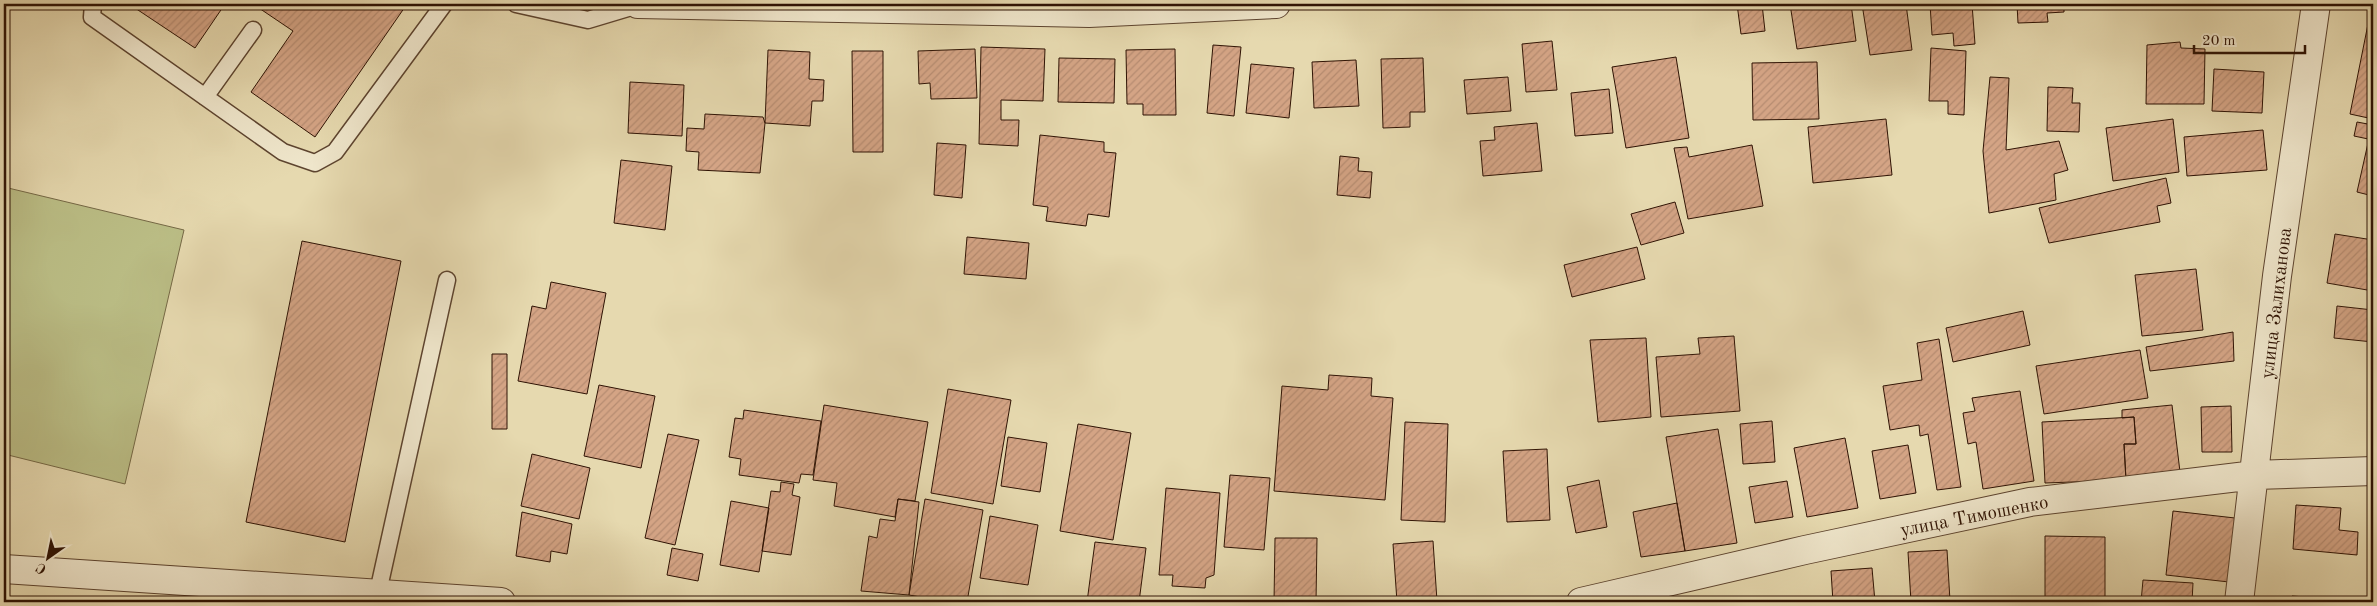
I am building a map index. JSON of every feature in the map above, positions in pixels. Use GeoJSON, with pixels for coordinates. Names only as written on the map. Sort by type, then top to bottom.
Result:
{"type":"FeatureCollection","features":[{"type":"Feature","properties":{"kind":"street"},"geometry":{"type":"LineString","coordinates":[[638,4],[1089,8],[1276,4]]}},
{"type":"Feature","properties":{"kind":"street","name":"улица Залиханова"},"geometry":{"type":"LineString","coordinates":[[2239,602],[2277,276],[2316,4]]}},
{"type":"Feature","properties":{"kind":"street","name":"улица Тимошенко"},"geometry":{"type":"LineString","coordinates":[[1581,602],[1805,550],[2030,502],[2255,475],[2373,471]]}},
{"type":"Feature","properties":{"kind":"street"},"geometry":{"type":"LineString","coordinates":[[4,569],[378,592],[501,602]]}},
{"type":"Feature","properties":{"kind":"lane"},"geometry":{"type":"LineString","coordinates":[[92,4],[92,17],[283,152],[315,163],[334,152],[444,4]]}},
{"type":"Feature","properties":{"kind":"lane"},"geometry":{"type":"LineString","coordinates":[[516,4],[588,20],[638,4]]}},
{"type":"Feature","properties":{"kind":"lane"},"geometry":{"type":"LineString","coordinates":[[205,97],[253,30]]}},
{"type":"Feature","properties":{"kind":"lane"},"geometry":{"type":"LineString","coordinates":[[378,592],[447,280]]}},
{"type":"Feature","properties":{"kind":"green space"},"geometry":{"type":"Polygon","coordinates":[[[4,187],[184,230],[125,484],[4,454],[4,187]]]}},
{"type":"Feature","properties":{"kind":"building"},"geometry":{"type":"Polygon","coordinates":[[[129,4],[225,4],[195,48],[129,4]]]}},
{"type":"Feature","properties":{"kind":"building"},"geometry":{"type":"Polygon","coordinates":[[[253,4],[407,4],[315,137],[251,92],[293,31],[253,4]]]}},
{"type":"Feature","properties":{"kind":"building"},"geometry":{"type":"Polygon","coordinates":[[[1737,4],[1762,4],[1765,31],[1741,34],[1737,4]]]}},
{"type":"Feature","properties":{"kind":"building"},"geometry":{"type":"Polygon","coordinates":[[[1790,4],[1851,4],[1856,41],[1797,49],[1790,4]]]}},
{"type":"Feature","properties":{"kind":"building"},"geometry":{"type":"Polygon","coordinates":[[[1862,4],[1906,4],[1912,50],[1870,55],[1862,4]]]}},
{"type":"Feature","properties":{"kind":"building"},"geometry":{"type":"Polygon","coordinates":[[[1930,4],[1972,4],[1975,44],[1954,46],[1953,33],[1932,35],[1930,4]]]}},
{"type":"Feature","properties":{"kind":"building"},"geometry":{"type":"Polygon","coordinates":[[[2017,4],[2064,4],[2064,12],[2047,13],[2048,22],[2018,23],[2017,4]]]}},
{"type":"Feature","properties":{"kind":"building"},"geometry":{"type":"Polygon","coordinates":[[[2222,4],[2264,4],[2264,8],[2222,4]]]}},
{"type":"Feature","properties":{"kind":"building"},"geometry":{"type":"Polygon","coordinates":[[[2373,4],[2373,119],[2350,114],[2373,4]]]}},
{"type":"Feature","properties":{"kind":"building"},"geometry":{"type":"Polygon","coordinates":[[[1552,41],[1557,90],[1526,92],[1522,44],[1552,41]]]}},
{"type":"Feature","properties":{"kind":"building"},"geometry":{"type":"Polygon","coordinates":[[[2180,42],[2181,48],[2205,49],[2204,104],[2146,104],[2147,45],[2180,42]]]}},
{"type":"Feature","properties":{"kind":"building"},"geometry":{"type":"Polygon","coordinates":[[[1213,45],[1241,47],[1234,116],[1207,113],[1213,45]]]}},
{"type":"Feature","properties":{"kind":"building"},"geometry":{"type":"Polygon","coordinates":[[[981,47],[1045,49],[1043,101],[1001,100],[1001,120],[1019,120],[1018,146],[979,144],[981,47]]]}},
{"type":"Feature","properties":{"kind":"building"},"geometry":{"type":"Polygon","coordinates":[[[1931,48],[1966,51],[1964,115],[1948,114],[1948,101],[1929,101],[1931,48]]]}},
{"type":"Feature","properties":{"kind":"building"},"geometry":{"type":"Polygon","coordinates":[[[975,49],[977,98],[931,99],[930,83],[919,84],[918,51],[975,49]]]}},
{"type":"Feature","properties":{"kind":"building"},"geometry":{"type":"Polygon","coordinates":[[[1175,49],[1176,115],[1143,115],[1143,104],[1127,104],[1126,50],[1175,49]]]}},
{"type":"Feature","properties":{"kind":"building"},"geometry":{"type":"Polygon","coordinates":[[[768,50],[810,52],[809,79],[824,80],[823,101],[812,101],[810,126],[765,123],[768,50]]]}},
{"type":"Feature","properties":{"kind":"building"},"geometry":{"type":"Polygon","coordinates":[[[852,51],[883,51],[883,152],[853,152],[852,51]]]}},
{"type":"Feature","properties":{"kind":"building"},"geometry":{"type":"Polygon","coordinates":[[[1676,57],[1689,138],[1626,148],[1612,67],[1676,57]]]}},
{"type":"Feature","properties":{"kind":"building"},"geometry":{"type":"Polygon","coordinates":[[[1059,58],[1115,59],[1114,103],[1058,102],[1059,58]]]}},
{"type":"Feature","properties":{"kind":"building"},"geometry":{"type":"Polygon","coordinates":[[[1423,58],[1425,112],[1410,112],[1410,127],[1383,128],[1381,59],[1423,58]]]}},
{"type":"Feature","properties":{"kind":"building"},"geometry":{"type":"Polygon","coordinates":[[[1356,60],[1359,106],[1314,108],[1312,62],[1356,60]]]}},
{"type":"Feature","properties":{"kind":"building"},"geometry":{"type":"Polygon","coordinates":[[[1817,62],[1819,119],[1753,120],[1752,63],[1817,62]]]}},
{"type":"Feature","properties":{"kind":"building"},"geometry":{"type":"Polygon","coordinates":[[[1251,64],[1294,68],[1289,118],[1246,113],[1251,64]]]}},
{"type":"Feature","properties":{"kind":"building"},"geometry":{"type":"Polygon","coordinates":[[[2214,69],[2264,72],[2262,113],[2212,111],[2214,69]]]}},
{"type":"Feature","properties":{"kind":"building"},"geometry":{"type":"Polygon","coordinates":[[[1508,77],[1511,111],[1467,114],[1464,80],[1508,77]]]}},
{"type":"Feature","properties":{"kind":"building"},"geometry":{"type":"Polygon","coordinates":[[[1990,77],[2009,78],[2006,150],[2059,141],[2068,170],[2054,174],[2056,200],[1989,213],[1983,151],[1990,77]]]}},
{"type":"Feature","properties":{"kind":"building"},"geometry":{"type":"Polygon","coordinates":[[[630,82],[684,85],[682,136],[628,133],[630,82]]]}},
{"type":"Feature","properties":{"kind":"building"},"geometry":{"type":"Polygon","coordinates":[[[2048,87],[2073,88],[2072,103],[2080,103],[2079,132],[2047,131],[2048,87]]]}},
{"type":"Feature","properties":{"kind":"building"},"geometry":{"type":"Polygon","coordinates":[[[1609,89],[1613,133],[1575,136],[1571,93],[1609,89]]]}},
{"type":"Feature","properties":{"kind":"building"},"geometry":{"type":"Polygon","coordinates":[[[705,114],[763,117],[765,123],[760,173],[698,170],[699,152],[686,151],[687,128],[704,129],[705,114]]]}},
{"type":"Feature","properties":{"kind":"building"},"geometry":{"type":"Polygon","coordinates":[[[1886,119],[1892,175],[1813,183],[1808,127],[1886,119]]]}},
{"type":"Feature","properties":{"kind":"building"},"geometry":{"type":"Polygon","coordinates":[[[2173,119],[2179,172],[2113,181],[2106,128],[2173,119]]]}},
{"type":"Feature","properties":{"kind":"building"},"geometry":{"type":"Polygon","coordinates":[[[2357,122],[2373,125],[2373,140],[2354,136],[2357,122]]]}},
{"type":"Feature","properties":{"kind":"building"},"geometry":{"type":"Polygon","coordinates":[[[1537,123],[1542,171],[1483,176],[1480,141],[1495,140],[1494,127],[1537,123]]]}},
{"type":"Feature","properties":{"kind":"building"},"geometry":{"type":"Polygon","coordinates":[[[2263,130],[2267,170],[2187,176],[2184,137],[2263,130]]]}},
{"type":"Feature","properties":{"kind":"building"},"geometry":{"type":"Polygon","coordinates":[[[1040,135],[1104,142],[1104,152],[1116,153],[1109,217],[1088,214],[1086,226],[1046,221],[1048,207],[1033,205],[1040,135]]]}},
{"type":"Feature","properties":{"kind":"building"},"geometry":{"type":"Polygon","coordinates":[[[937,143],[966,145],[962,198],[934,195],[937,143]]]}},
{"type":"Feature","properties":{"kind":"building"},"geometry":{"type":"Polygon","coordinates":[[[2368,143],[2373,144],[2373,196],[2357,192],[2368,143]]]}},
{"type":"Feature","properties":{"kind":"building"},"geometry":{"type":"Polygon","coordinates":[[[1752,145],[1763,206],[1688,219],[1674,148],[1687,147],[1689,157],[1752,145]]]}},
{"type":"Feature","properties":{"kind":"building"},"geometry":{"type":"Polygon","coordinates":[[[1340,156],[1359,158],[1358,171],[1372,172],[1370,198],[1337,195],[1340,156]]]}},
{"type":"Feature","properties":{"kind":"building"},"geometry":{"type":"Polygon","coordinates":[[[621,160],[672,166],[665,230],[614,223],[621,160]]]}},
{"type":"Feature","properties":{"kind":"building"},"geometry":{"type":"Polygon","coordinates":[[[2166,178],[2171,203],[2157,206],[2160,222],[2049,243],[2039,208],[2166,178]]]}},
{"type":"Feature","properties":{"kind":"building"},"geometry":{"type":"Polygon","coordinates":[[[1675,202],[1684,233],[1641,245],[1631,214],[1675,202]]]}},
{"type":"Feature","properties":{"kind":"building"},"geometry":{"type":"Polygon","coordinates":[[[2335,234],[2373,240],[2373,291],[2327,283],[2335,234]]]}},
{"type":"Feature","properties":{"kind":"building"},"geometry":{"type":"Polygon","coordinates":[[[967,237],[1029,243],[1026,279],[964,274],[967,237]]]}},
{"type":"Feature","properties":{"kind":"building"},"geometry":{"type":"Polygon","coordinates":[[[302,241],[401,261],[345,542],[246,522],[302,241]]]}},
{"type":"Feature","properties":{"kind":"building"},"geometry":{"type":"Polygon","coordinates":[[[1637,247],[1645,279],[1572,297],[1564,265],[1637,247]]]}},
{"type":"Feature","properties":{"kind":"building"},"geometry":{"type":"Polygon","coordinates":[[[2196,269],[2203,330],[2142,336],[2135,275],[2196,269]]]}},
{"type":"Feature","properties":{"kind":"building"},"geometry":{"type":"Polygon","coordinates":[[[551,282],[606,293],[587,394],[518,381],[532,306],[546,309],[551,282]]]}},
{"type":"Feature","properties":{"kind":"building"},"geometry":{"type":"Polygon","coordinates":[[[2337,306],[2373,310],[2373,342],[2334,338],[2337,306]]]}},
{"type":"Feature","properties":{"kind":"building"},"geometry":{"type":"Polygon","coordinates":[[[2023,311],[2030,345],[1953,362],[1946,328],[2023,311]]]}},
{"type":"Feature","properties":{"kind":"building"},"geometry":{"type":"Polygon","coordinates":[[[2233,332],[2234,361],[2150,371],[2146,347],[2233,332]]]}},
{"type":"Feature","properties":{"kind":"building"},"geometry":{"type":"Polygon","coordinates":[[[1734,336],[1740,411],[1661,417],[1656,357],[1700,354],[1698,338],[1734,336]]]}},
{"type":"Feature","properties":{"kind":"building"},"geometry":{"type":"Polygon","coordinates":[[[1646,338],[1651,417],[1598,422],[1590,340],[1646,338]]]}},
{"type":"Feature","properties":{"kind":"building"},"geometry":{"type":"Polygon","coordinates":[[[1939,339],[1961,487],[1937,490],[1928,434],[1920,436],[1919,425],[1890,430],[1883,386],[1922,380],[1917,343],[1939,339]]]}},
{"type":"Feature","properties":{"kind":"building"},"geometry":{"type":"Polygon","coordinates":[[[2140,350],[2148,398],[2044,414],[2036,366],[2140,350]]]}},
{"type":"Feature","properties":{"kind":"building"},"geometry":{"type":"Polygon","coordinates":[[[492,354],[507,354],[507,429],[492,429],[492,354]]]}},
{"type":"Feature","properties":{"kind":"building"},"geometry":{"type":"Polygon","coordinates":[[[1329,375],[1372,378],[1371,396],[1393,398],[1385,500],[1274,491],[1282,386],[1328,390],[1329,375]]]}},
{"type":"Feature","properties":{"kind":"building"},"geometry":{"type":"Polygon","coordinates":[[[599,385],[655,396],[641,468],[584,456],[599,385]]]}},
{"type":"Feature","properties":{"kind":"building"},"geometry":{"type":"Polygon","coordinates":[[[948,389],[1011,400],[993,504],[931,493],[948,389]]]}},
{"type":"Feature","properties":{"kind":"building"},"geometry":{"type":"Polygon","coordinates":[[[2020,391],[2034,481],[1983,489],[1976,442],[1968,444],[1963,413],[1975,411],[1972,398],[2020,391]]]}},
{"type":"Feature","properties":{"kind":"building"},"geometry":{"type":"Polygon","coordinates":[[[824,405],[928,422],[915,501],[898,499],[895,517],[834,506],[837,483],[813,480],[824,405]]]}},
{"type":"Feature","properties":{"kind":"building"},"geometry":{"type":"Polygon","coordinates":[[[2172,405],[2180,472],[2126,480],[2124,444],[2136,444],[2134,417],[2122,418],[2122,410],[2172,405]]]}},
{"type":"Feature","properties":{"kind":"building"},"geometry":{"type":"Polygon","coordinates":[[[2231,406],[2232,452],[2202,452],[2201,407],[2231,406]]]}},
{"type":"Feature","properties":{"kind":"building"},"geometry":{"type":"Polygon","coordinates":[[[744,410],[821,421],[813,475],[801,474],[799,483],[739,475],[741,459],[729,457],[735,418],[743,419],[744,410]]]}},
{"type":"Feature","properties":{"kind":"building"},"geometry":{"type":"Polygon","coordinates":[[[2134,417],[2136,444],[2124,444],[2126,480],[2045,483],[2042,422],[2134,417]]]}},
{"type":"Feature","properties":{"kind":"building"},"geometry":{"type":"Polygon","coordinates":[[[1772,421],[1775,462],[1743,464],[1740,424],[1772,421]]]}},
{"type":"Feature","properties":{"kind":"building"},"geometry":{"type":"Polygon","coordinates":[[[1405,422],[1448,424],[1445,522],[1401,520],[1405,422]]]}},
{"type":"Feature","properties":{"kind":"building"},"geometry":{"type":"Polygon","coordinates":[[[1078,424],[1131,433],[1113,540],[1060,531],[1078,424]]]}},
{"type":"Feature","properties":{"kind":"building"},"geometry":{"type":"Polygon","coordinates":[[[1718,429],[1737,543],[1685,551],[1666,437],[1718,429]]]}},
{"type":"Feature","properties":{"kind":"building"},"geometry":{"type":"Polygon","coordinates":[[[668,434],[699,440],[675,545],[645,538],[668,434]]]}},
{"type":"Feature","properties":{"kind":"building"},"geometry":{"type":"Polygon","coordinates":[[[1008,437],[1047,443],[1040,492],[1001,486],[1008,437]]]}},
{"type":"Feature","properties":{"kind":"building"},"geometry":{"type":"Polygon","coordinates":[[[1845,438],[1858,508],[1807,517],[1794,448],[1845,438]]]}},
{"type":"Feature","properties":{"kind":"building"},"geometry":{"type":"Polygon","coordinates":[[[1908,445],[1916,493],[1880,499],[1872,451],[1908,445]]]}},
{"type":"Feature","properties":{"kind":"building"},"geometry":{"type":"Polygon","coordinates":[[[1547,449],[1550,520],[1507,522],[1503,451],[1547,449]]]}},
{"type":"Feature","properties":{"kind":"building"},"geometry":{"type":"Polygon","coordinates":[[[532,454],[590,468],[579,519],[521,506],[532,454]]]}},
{"type":"Feature","properties":{"kind":"building"},"geometry":{"type":"Polygon","coordinates":[[[1230,475],[1270,478],[1264,550],[1224,547],[1230,475]]]}},
{"type":"Feature","properties":{"kind":"building"},"geometry":{"type":"Polygon","coordinates":[[[1599,480],[1607,527],[1576,533],[1567,487],[1599,480]]]}},
{"type":"Feature","properties":{"kind":"building"},"geometry":{"type":"Polygon","coordinates":[[[1787,481],[1793,517],[1755,523],[1749,487],[1787,481]]]}},
{"type":"Feature","properties":{"kind":"building"},"geometry":{"type":"Polygon","coordinates":[[[781,482],[794,484],[792,495],[800,497],[791,555],[762,551],[771,491],[780,492],[781,482]]]}},
{"type":"Feature","properties":{"kind":"building"},"geometry":{"type":"Polygon","coordinates":[[[1166,488],[1220,493],[1214,575],[1206,578],[1205,588],[1172,586],[1173,575],[1159,575],[1166,488]]]}},
{"type":"Feature","properties":{"kind":"building"},"geometry":{"type":"Polygon","coordinates":[[[898,499],[919,502],[909,595],[861,591],[869,536],[877,538],[880,519],[895,521],[898,499]]]}},
{"type":"Feature","properties":{"kind":"building"},"geometry":{"type":"Polygon","coordinates":[[[925,499],[983,510],[967,602],[951,602],[909,595],[925,499]]]}},
{"type":"Feature","properties":{"kind":"building"},"geometry":{"type":"Polygon","coordinates":[[[731,501],[769,508],[759,572],[720,565],[731,501]]]}},
{"type":"Feature","properties":{"kind":"building"},"geometry":{"type":"Polygon","coordinates":[[[1677,503],[1685,551],[1641,557],[1633,512],[1677,503]]]}},
{"type":"Feature","properties":{"kind":"building"},"geometry":{"type":"Polygon","coordinates":[[[2296,505],[2341,508],[2339,530],[2358,532],[2357,555],[2293,549],[2296,505]]]}},
{"type":"Feature","properties":{"kind":"building"},"geometry":{"type":"Polygon","coordinates":[[[2173,511],[2235,518],[2229,582],[2166,575],[2173,511]]]}},
{"type":"Feature","properties":{"kind":"building"},"geometry":{"type":"Polygon","coordinates":[[[522,512],[572,524],[567,554],[551,551],[550,562],[516,556],[522,512]]]}},
{"type":"Feature","properties":{"kind":"building"},"geometry":{"type":"Polygon","coordinates":[[[990,516],[1038,525],[1028,585],[980,578],[990,516]]]}},
{"type":"Feature","properties":{"kind":"building"},"geometry":{"type":"Polygon","coordinates":[[[2045,536],[2105,537],[2105,599],[2045,598],[2045,536]]]}},
{"type":"Feature","properties":{"kind":"building"},"geometry":{"type":"Polygon","coordinates":[[[1275,538],[1317,538],[1316,602],[1274,602],[1275,538]]]}},
{"type":"Feature","properties":{"kind":"building"},"geometry":{"type":"Polygon","coordinates":[[[1433,541],[1437,601],[1397,602],[1393,544],[1433,541]]]}},
{"type":"Feature","properties":{"kind":"building"},"geometry":{"type":"Polygon","coordinates":[[[1095,542],[1146,548],[1139,602],[1087,602],[1095,542]]]}},
{"type":"Feature","properties":{"kind":"building"},"geometry":{"type":"Polygon","coordinates":[[[672,548],[703,554],[698,581],[667,575],[672,548]]]}},
{"type":"Feature","properties":{"kind":"building"},"geometry":{"type":"Polygon","coordinates":[[[1947,550],[1950,601],[1911,602],[1908,552],[1947,550]]]}},
{"type":"Feature","properties":{"kind":"building"},"geometry":{"type":"Polygon","coordinates":[[[1872,568],[1875,602],[1833,602],[1831,571],[1872,568]]]}},
{"type":"Feature","properties":{"kind":"building"},"geometry":{"type":"Polygon","coordinates":[[[2143,580],[2193,583],[2192,602],[2141,602],[2143,580]]]}},
{"type":"Feature","properties":{"kind":"building"},"geometry":{"type":"Polygon","coordinates":[[[2292,596],[2332,599],[2332,602],[2292,602],[2292,596]]]}},
{"type":"Feature","properties":{"kind":"building"},"geometry":{"type":"Polygon","coordinates":[[[1815,599],[1815,602],[1783,602],[1815,599]]]}}]}
